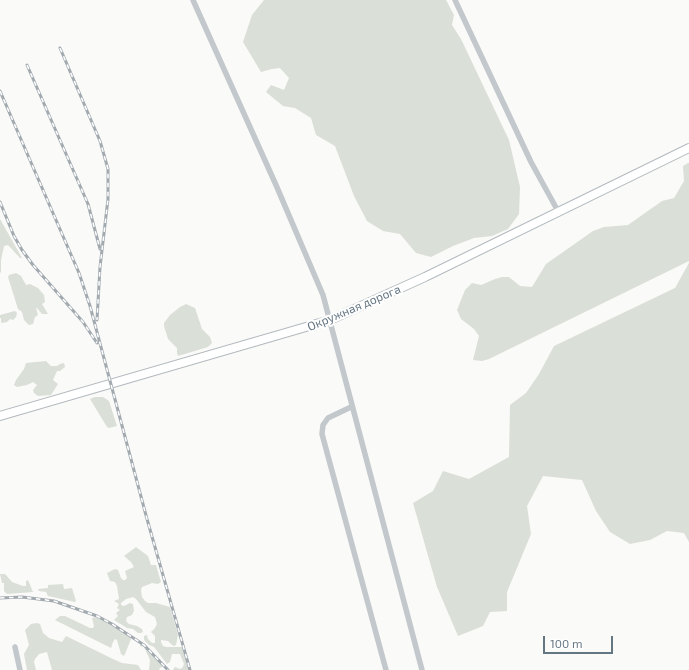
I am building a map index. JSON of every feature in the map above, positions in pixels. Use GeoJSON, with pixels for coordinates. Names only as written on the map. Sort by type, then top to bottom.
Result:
{"type":"FeatureCollection","features":[{"type":"Feature","properties":{"kind":"main road","name":"Окружная дорога"},"geometry":{"type":"LineString","coordinates":[[0,416],[330,320],[559,213],[689,148]]}},
{"type":"Feature","properties":{"kind":"street"},"geometry":{"type":"LineString","coordinates":[[193,0],[318,281],[330,320],[351,407],[422,670]]}},
{"type":"Feature","properties":{"kind":"street"},"geometry":{"type":"LineString","coordinates":[[455,0],[531,162],[559,213]]}},
{"type":"Feature","properties":{"kind":"street"},"geometry":{"type":"LineString","coordinates":[[351,407],[328,418],[323,425],[322,434],[386,670]]}},
{"type":"Feature","properties":{"kind":"street"},"geometry":{"type":"LineString","coordinates":[[15,648],[20,670]]}},
{"type":"Feature","properties":{"kind":"shaded area"},"geometry":{"type":"Polygon","coordinates":[[[264,0],[446,0],[454,15],[452,25],[461,39],[509,140],[520,187],[519,214],[508,229],[492,236],[474,238],[431,257],[416,253],[400,234],[383,231],[367,221],[354,196],[335,146],[316,135],[311,118],[295,108],[283,106],[266,92],[271,85],[284,90],[289,78],[280,68],[261,72],[243,42],[252,15],[264,0]]]}},
{"type":"Feature","properties":{"kind":"shaded area"},"geometry":{"type":"Polygon","coordinates":[[[688,163],[689,261],[489,359],[482,361],[473,360],[479,336],[474,329],[461,319],[457,310],[465,290],[472,283],[481,285],[502,277],[509,277],[520,286],[532,287],[546,264],[593,231],[604,227],[628,225],[662,201],[674,198],[684,181],[683,166],[688,163]]]}},
{"type":"Feature","properties":{"kind":"shaded area"},"geometry":{"type":"Polygon","coordinates":[[[0,219],[22,258],[20,258],[8,245],[4,246],[0,273],[0,219]]]}},
{"type":"Feature","properties":{"kind":"shaded area"},"geometry":{"type":"Polygon","coordinates":[[[689,263],[689,542],[684,533],[667,531],[650,540],[630,544],[610,532],[596,511],[582,480],[543,476],[527,506],[531,534],[507,592],[507,611],[490,612],[483,626],[458,636],[437,587],[413,503],[433,491],[443,471],[469,479],[509,457],[510,405],[526,393],[539,374],[554,346],[675,288],[689,263]]]}},
{"type":"Feature","properties":{"kind":"shaded area"},"geometry":{"type":"Polygon","coordinates":[[[16,273],[21,276],[26,285],[30,284],[38,288],[44,295],[45,302],[42,304],[48,314],[42,314],[36,308],[38,315],[35,317],[33,324],[29,325],[24,320],[22,312],[18,309],[8,277],[9,275],[16,273]]]}},
{"type":"Feature","properties":{"kind":"shaded area"},"geometry":{"type":"Polygon","coordinates":[[[186,304],[195,308],[202,329],[210,337],[212,343],[208,347],[178,356],[177,348],[168,339],[164,323],[170,315],[186,304]]]}},
{"type":"Feature","properties":{"kind":"shaded area"},"geometry":{"type":"Polygon","coordinates":[[[15,311],[17,313],[13,320],[10,319],[7,322],[1,322],[0,315],[15,311]]]}},
{"type":"Feature","properties":{"kind":"shaded area"},"geometry":{"type":"Polygon","coordinates":[[[46,361],[51,366],[57,366],[64,363],[65,367],[60,371],[57,371],[53,380],[58,384],[51,395],[38,396],[33,390],[37,385],[33,382],[17,387],[14,385],[26,363],[46,361]]]}},
{"type":"Feature","properties":{"kind":"shaded area"},"geometry":{"type":"Polygon","coordinates":[[[95,397],[103,397],[109,401],[117,426],[107,427],[90,399],[95,397]]]}},
{"type":"Feature","properties":{"kind":"shaded area"},"geometry":{"type":"Polygon","coordinates":[[[136,547],[148,556],[151,565],[156,565],[161,582],[158,584],[152,583],[142,587],[142,597],[148,603],[156,603],[170,607],[178,635],[176,645],[174,646],[168,641],[161,640],[161,642],[163,646],[166,647],[182,647],[189,670],[173,670],[175,667],[180,669],[183,667],[184,664],[180,654],[172,654],[170,662],[167,664],[154,647],[149,645],[144,640],[144,636],[147,635],[148,639],[152,643],[155,643],[155,636],[151,632],[157,624],[155,617],[146,612],[133,597],[126,599],[121,603],[121,605],[124,606],[130,603],[133,604],[134,611],[132,615],[127,617],[126,621],[129,624],[142,629],[143,632],[138,633],[114,620],[118,616],[116,613],[120,610],[117,608],[119,604],[114,601],[119,599],[117,586],[115,582],[110,581],[107,573],[115,569],[118,570],[121,578],[125,580],[127,578],[125,571],[134,567],[124,556],[136,547]]]}},
{"type":"Feature","properties":{"kind":"shaded area"},"geometry":{"type":"Polygon","coordinates":[[[0,574],[5,574],[12,582],[23,586],[26,586],[26,581],[28,580],[33,592],[7,594],[4,591],[4,583],[2,583],[0,574]]]}},
{"type":"Feature","properties":{"kind":"shaded area"},"geometry":{"type":"Polygon","coordinates":[[[63,584],[64,589],[72,588],[75,602],[48,596],[46,592],[39,591],[38,589],[48,588],[48,585],[63,584]]]}},
{"type":"Feature","properties":{"kind":"shaded area"},"geometry":{"type":"Polygon","coordinates":[[[60,616],[65,616],[90,628],[93,628],[94,626],[92,618],[95,617],[112,624],[130,636],[131,639],[124,656],[121,654],[117,640],[115,639],[111,648],[55,620],[60,616]]]}},
{"type":"Feature","properties":{"kind":"shaded area"},"geometry":{"type":"Polygon","coordinates":[[[31,624],[40,624],[43,633],[49,638],[62,642],[66,636],[122,663],[138,665],[141,670],[52,670],[47,652],[39,654],[35,659],[34,662],[36,670],[27,670],[24,654],[29,645],[25,630],[31,624]]]}},
{"type":"Feature","properties":{"kind":"shaded area"},"geometry":{"type":"Polygon","coordinates":[[[140,643],[164,666],[159,670],[149,670],[150,660],[144,647],[140,646],[140,643]]]}},
{"type":"Feature","properties":{"kind":"railway"},"geometry":{"type":"LineString","coordinates":[[60,48],[100,141],[108,169],[108,199],[100,267],[97,320]]}},
{"type":"Feature","properties":{"kind":"railway"},"geometry":{"type":"LineString","coordinates":[[27,65],[88,204],[100,249]]}},
{"type":"Feature","properties":{"kind":"railway"},"geometry":{"type":"LineString","coordinates":[[0,91],[79,273],[90,306],[147,519],[190,670]]}},
{"type":"Feature","properties":{"kind":"railway"},"geometry":{"type":"LineString","coordinates":[[0,202],[14,236],[22,250],[33,265],[83,322],[97,343]]}},
{"type":"Feature","properties":{"kind":"railway"},"geometry":{"type":"LineString","coordinates":[[0,598],[22,597],[54,601],[97,616],[144,645],[168,670]]}}]}
